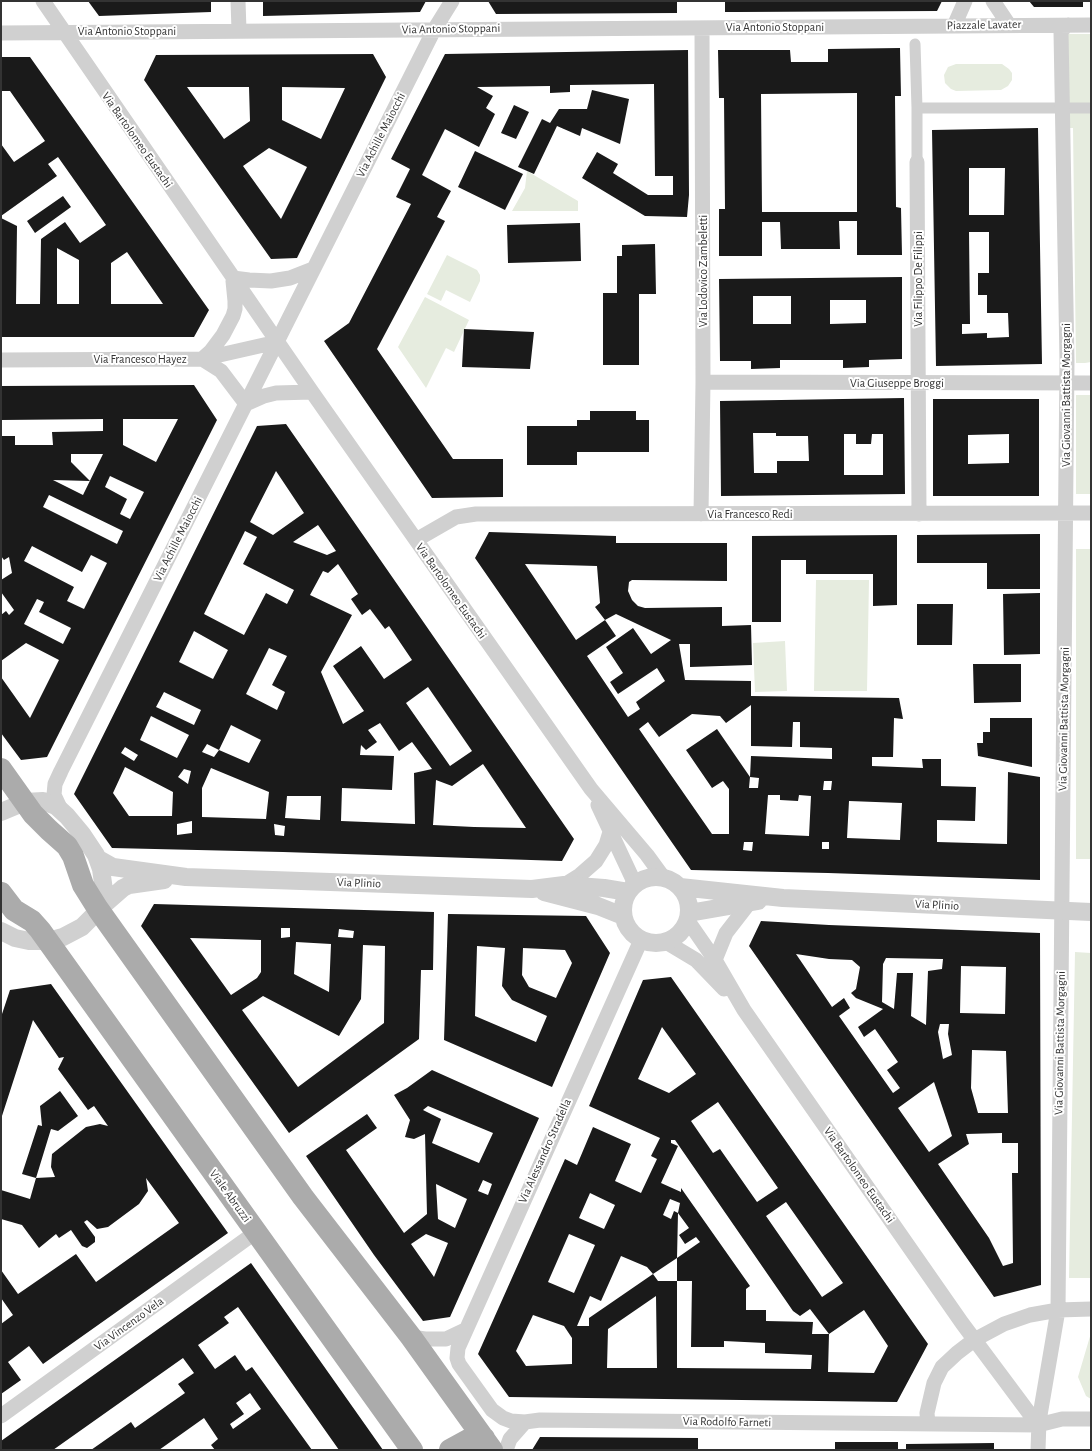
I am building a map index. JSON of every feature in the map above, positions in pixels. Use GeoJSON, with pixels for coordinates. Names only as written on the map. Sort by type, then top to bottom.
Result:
{"type":"FeatureCollection","features":[{"type":"Feature","properties":{"kind":"main road"},"geometry":{"type":"LineString","coordinates":[[1,769],[41,823],[67,846],[73,856],[83,885],[98,909],[304,1197],[411,1337],[488,1444]]}},
{"type":"Feature","properties":{"kind":"main road","name":"Viale Abruzzi"},"geometry":{"type":"LineString","coordinates":[[1,893],[14,910],[36,926],[48,941],[412,1450]]}},
{"type":"Feature","properties":{"kind":"main road"},"geometry":{"type":"LineString","coordinates":[[450,1450],[472,1438],[488,1444]]}},
{"type":"Feature","properties":{"kind":"street","name":"Via Bartolomeo Eustachi"},"geometry":{"type":"LineString","coordinates":[[42,1],[277,342],[591,789],[647,855],[663,877],[672,880],[680,887],[688,900],[688,917],[744,1010],[974,1340],[1038,1425]]}},
{"type":"Feature","properties":{"kind":"street"},"geometry":{"type":"LineString","coordinates":[[238,1],[239,30]]}},
{"type":"Feature","properties":{"kind":"street","name":"Via Achille Maiocchi"},"geometry":{"type":"LineString","coordinates":[[61,810],[54,795],[55,784],[434,30],[452,1]]}},
{"type":"Feature","properties":{"kind":"street"},"geometry":{"type":"LineString","coordinates":[[954,26],[965,1]]}},
{"type":"Feature","properties":{"kind":"street"},"geometry":{"type":"LineString","coordinates":[[993,1],[1001,10],[1009,25]]}},
{"type":"Feature","properties":{"kind":"street"},"geometry":{"type":"LineString","coordinates":[[1063,108],[1061,32],[1068,25]]}},
{"type":"Feature","properties":{"kind":"street","name":"Piazzale Lavater"},"geometry":{"type":"LineString","coordinates":[[900,26],[1091,25]]}},
{"type":"Feature","properties":{"kind":"street","name":"Via Antonio Stoppani"},"geometry":{"type":"LineString","coordinates":[[1,33],[62,31],[434,30],[900,26]]}},
{"type":"Feature","properties":{"kind":"street","name":"Via Lodovico Zambeletti"},"geometry":{"type":"LineString","coordinates":[[701,514],[703,382],[702,28]]}},
{"type":"Feature","properties":{"kind":"street","name":"Via Filippo De Filippi"},"geometry":{"type":"LineString","coordinates":[[915,44],[917,108],[920,514]]}},
{"type":"Feature","properties":{"kind":"street"},"geometry":{"type":"LineString","coordinates":[[917,108],[1091,108]]}},
{"type":"Feature","properties":{"kind":"street","name":"Via Giovanni Battista Morgagni"},"geometry":{"type":"LineString","coordinates":[[1038,1450],[1038,1425],[1058,1310],[1067,362],[1063,108]]}},
{"type":"Feature","properties":{"kind":"street"},"geometry":{"type":"LineString","coordinates":[[233,278],[270,281],[290,278],[313,270]]}},
{"type":"Feature","properties":{"kind":"street","name":"Via Bartolomeo Eustachi"},"geometry":{"type":"LineString","coordinates":[[202,359],[214,348],[233,316],[235,301],[233,278]]}},
{"type":"Feature","properties":{"kind":"street","name":"Via Francesco Hayez"},"geometry":{"type":"LineString","coordinates":[[1,360],[202,359],[277,342]]}},
{"type":"Feature","properties":{"kind":"street"},"geometry":{"type":"LineString","coordinates":[[202,359],[221,371],[246,404],[264,396],[276,393],[312,392]]}},
{"type":"Feature","properties":{"kind":"street","name":"Via Giuseppe Broggi"},"geometry":{"type":"LineString","coordinates":[[703,382],[1091,383]]}},
{"type":"Feature","properties":{"kind":"street","name":"Via Francesco Redi"},"geometry":{"type":"LineString","coordinates":[[416,540],[456,517],[476,514],[1091,513]]}},
{"type":"Feature","properties":{"kind":"street","name":"Via Bartolomeo Eustachi"},"geometry":{"type":"LineString","coordinates":[[591,789],[610,832],[631,888]]}},
{"type":"Feature","properties":{"kind":"street"},"geometry":{"type":"LineString","coordinates":[[1,812],[25,802],[43,801],[56,806],[82,834],[97,858],[101,869],[104,890],[103,898],[98,909],[87,922],[77,930],[63,937],[48,941],[23,940],[1,931]]}},
{"type":"Feature","properties":{"kind":"street"},"geometry":{"type":"LineString","coordinates":[[564,885],[596,861],[606,845],[610,832]]}},
{"type":"Feature","properties":{"kind":"street","name":"Via Plinio"},"geometry":{"type":"LineString","coordinates":[[97,858],[112,867],[186,877],[532,889],[564,885],[604,888],[631,888]]}},
{"type":"Feature","properties":{"kind":"street","name":"Via Plinio"},"geometry":{"type":"LineString","coordinates":[[98,909],[116,893],[129,885],[186,877]]}},
{"type":"Feature","properties":{"kind":"street"},"geometry":{"type":"LineString","coordinates":[[663,877],[651,877],[642,880],[631,888],[623,904],[623,916],[628,930],[641,940],[653,944],[666,942],[682,932],[688,917]]}},
{"type":"Feature","properties":{"kind":"street","name":"Via Plinio"},"geometry":{"type":"LineString","coordinates":[[680,887],[782,898],[1091,912]]}},
{"type":"Feature","properties":{"kind":"street","name":"Via Plinio"},"geometry":{"type":"LineString","coordinates":[[532,889],[598,906],[623,916]]}},
{"type":"Feature","properties":{"kind":"street","name":"Via Plinio"},"geometry":{"type":"LineString","coordinates":[[688,917],[750,902],[782,898]]}},
{"type":"Feature","properties":{"kind":"street"},"geometry":{"type":"LineString","coordinates":[[715,960],[726,933],[750,902]]}},
{"type":"Feature","properties":{"kind":"street","name":"Via Alessandro Stradella"},"geometry":{"type":"LineString","coordinates":[[503,1418],[492,1410],[459,1364],[457,1358],[458,1348],[641,940]]}},
{"type":"Feature","properties":{"kind":"street","name":"Via Bartolomeo Eustachi"},"geometry":{"type":"LineString","coordinates":[[666,942],[696,960],[744,1010]]}},
{"type":"Feature","properties":{"kind":"street","name":"Via Vincenzo Vela"},"geometry":{"type":"LineString","coordinates":[[1,1416],[256,1232]]}},
{"type":"Feature","properties":{"kind":"street"},"geometry":{"type":"LineString","coordinates":[[928,1424],[927,1413],[934,1383],[939,1372],[942,1367],[957,1353],[974,1340],[1004,1324],[1030,1315],[1058,1310],[1091,1309]]}},
{"type":"Feature","properties":{"kind":"street"},"geometry":{"type":"LineString","coordinates":[[411,1337],[446,1339],[465,1330]]}},
{"type":"Feature","properties":{"kind":"street","name":"Via Rodolfo Farneti"},"geometry":{"type":"LineString","coordinates":[[503,1418],[525,1422],[540,1420],[1038,1425],[1062,1419],[1091,1419]]}},
{"type":"Feature","properties":{"kind":"street"},"geometry":{"type":"LineString","coordinates":[[506,1450],[510,1440],[525,1422]]}},
{"type":"Feature","properties":{"kind":"shaded area"},"geometry":{"type":"Polygon","coordinates":[[[1067,34],[1091,34],[1091,362],[1085,363],[1076,363],[1073,128],[1069,128],[1067,34]]]}},
{"type":"Feature","properties":{"kind":"shaded area"},"geometry":{"type":"Polygon","coordinates":[[[956,64],[1002,64],[1012,73],[1012,80],[1008,86],[1001,90],[956,91],[951,89],[945,83],[944,75],[948,67],[956,64]]]}},
{"type":"Feature","properties":{"kind":"shaded area"},"geometry":{"type":"Polygon","coordinates":[[[527,171],[578,201],[578,211],[512,211],[525,188],[527,171]]]}},
{"type":"Feature","properties":{"kind":"shaded area"},"geometry":{"type":"Polygon","coordinates":[[[447,255],[477,270],[480,275],[480,281],[470,302],[446,290],[441,301],[427,294],[447,255]]]}},
{"type":"Feature","properties":{"kind":"shaded area"},"geometry":{"type":"Polygon","coordinates":[[[425,297],[469,320],[454,352],[446,348],[426,388],[398,347],[425,297]]]}},
{"type":"Feature","properties":{"kind":"shaded area"},"geometry":{"type":"Polygon","coordinates":[[[1076,395],[1091,395],[1091,494],[1076,494],[1076,395]]]}},
{"type":"Feature","properties":{"kind":"shaded area"},"geometry":{"type":"Polygon","coordinates":[[[1076,549],[1091,549],[1091,859],[1076,859],[1076,549]]]}},
{"type":"Feature","properties":{"kind":"shaded area"},"geometry":{"type":"Polygon","coordinates":[[[816,580],[869,580],[867,691],[814,691],[816,580]]]}},
{"type":"Feature","properties":{"kind":"shaded area"},"geometry":{"type":"Polygon","coordinates":[[[785,641],[787,691],[755,692],[753,643],[785,641]]]}},
{"type":"Feature","properties":{"kind":"shaded area"},"geometry":{"type":"Polygon","coordinates":[[[1075,952],[1091,953],[1091,1278],[1069,1278],[1075,952]]]}},
{"type":"Feature","properties":{"kind":"shaded area"},"geometry":{"type":"Polygon","coordinates":[[[1091,1333],[1091,1399],[1086,1396],[1078,1377],[1091,1333]]]}},
{"type":"Feature","properties":{"kind":"building"},"geometry":{"type":"Polygon","coordinates":[[[88,1],[211,1],[211,12],[99,16],[88,1]]]}},
{"type":"Feature","properties":{"kind":"building"},"geometry":{"type":"Polygon","coordinates":[[[263,1],[426,1],[420,12],[263,16],[263,1]]]}},
{"type":"Feature","properties":{"kind":"building"},"geometry":{"type":"Polygon","coordinates":[[[488,1],[677,1],[677,13],[496,14],[488,1]]]}},
{"type":"Feature","properties":{"kind":"building"},"geometry":{"type":"Polygon","coordinates":[[[725,1],[942,1],[937,11],[725,12],[725,1]]]}},
{"type":"Feature","properties":{"kind":"building"},"geometry":{"type":"Polygon","coordinates":[[[1029,1],[1083,1],[1083,7],[1034,7],[1029,1]]]}},
{"type":"Feature","properties":{"kind":"building"},"geometry":{"type":"Polygon","coordinates":[[[900,48],[901,96],[895,96],[896,207],[901,208],[902,255],[857,255],[857,221],[839,221],[840,249],[781,249],[780,222],[762,222],[762,256],[719,256],[719,209],[725,209],[724,98],[719,98],[718,50],[790,50],[791,62],[828,62],[828,49],[900,48]],[[857,93],[761,94],[762,212],[857,212],[857,93]]]}},
{"type":"Feature","properties":{"kind":"building"},"geometry":{"type":"Polygon","coordinates":[[[688,50],[689,195],[687,217],[645,216],[582,178],[597,152],[618,164],[613,173],[648,195],[673,195],[673,176],[655,176],[654,84],[570,85],[570,92],[550,93],[550,86],[477,87],[493,96],[486,108],[495,114],[479,147],[445,129],[422,175],[451,191],[437,217],[445,221],[377,349],[453,459],[503,459],[503,497],[432,498],[324,341],[349,323],[411,204],[396,197],[410,169],[391,159],[445,54],[688,50]]]}},
{"type":"Feature","properties":{"kind":"building"},"geometry":{"type":"Polygon","coordinates":[[[373,54],[386,77],[297,258],[271,259],[144,80],[156,55],[373,54]],[[187,87],[224,139],[250,121],[249,87],[187,87]],[[282,87],[282,120],[321,139],[345,88],[282,87]],[[269,148],[243,166],[281,219],[307,167],[269,148]]]}},
{"type":"Feature","properties":{"kind":"building"},"geometry":{"type":"Polygon","coordinates":[[[1,57],[30,57],[209,310],[194,337],[1,337],[1,218],[17,226],[16,304],[40,304],[41,239],[65,222],[80,243],[106,225],[58,157],[48,164],[57,176],[1,216],[1,144],[14,162],[45,141],[10,91],[1,91],[1,57]],[[57,248],[57,304],[79,304],[79,260],[57,248]],[[127,252],[111,263],[111,304],[163,304],[127,252]]]}},
{"type":"Feature","properties":{"kind":"building"},"geometry":{"type":"Polygon","coordinates":[[[592,90],[629,99],[620,144],[582,128],[580,136],[557,126],[534,174],[518,167],[542,119],[550,123],[559,109],[587,109],[592,90]]]}},
{"type":"Feature","properties":{"kind":"building"},"geometry":{"type":"Polygon","coordinates":[[[514,105],[529,112],[516,139],[501,133],[514,105]]]}},
{"type":"Feature","properties":{"kind":"building"},"geometry":{"type":"Polygon","coordinates":[[[1038,128],[1042,364],[936,366],[932,130],[1038,128]],[[969,168],[969,215],[1004,215],[1005,168],[969,168]],[[969,232],[970,324],[962,324],[962,334],[987,333],[987,338],[1009,337],[1008,313],[987,313],[987,295],[978,295],[978,273],[989,273],[989,232],[969,232]]]}},
{"type":"Feature","properties":{"kind":"building"},"geometry":{"type":"Polygon","coordinates":[[[475,151],[523,174],[505,210],[458,187],[475,151]]]}},
{"type":"Feature","properties":{"kind":"building"},"geometry":{"type":"Polygon","coordinates":[[[63,196],[71,207],[35,233],[27,221],[63,196]]]}},
{"type":"Feature","properties":{"kind":"building"},"geometry":{"type":"Polygon","coordinates":[[[580,223],[581,261],[508,263],[507,225],[580,223]]]}},
{"type":"Feature","properties":{"kind":"building"},"geometry":{"type":"Polygon","coordinates":[[[655,244],[656,294],[639,294],[639,365],[603,365],[603,293],[617,293],[617,256],[622,256],[622,245],[655,244]]]}},
{"type":"Feature","properties":{"kind":"building"},"geometry":{"type":"Polygon","coordinates":[[[902,277],[902,359],[869,360],[869,367],[843,368],[843,360],[780,360],[780,368],[751,369],[751,361],[720,361],[719,279],[902,277]],[[753,296],[753,324],[791,324],[791,296],[753,296]],[[830,300],[830,324],[866,323],[866,300],[830,300]]]}},
{"type":"Feature","properties":{"kind":"building"},"geometry":{"type":"Polygon","coordinates":[[[464,329],[534,332],[530,369],[462,367],[464,329]]]}},
{"type":"Feature","properties":{"kind":"building"},"geometry":{"type":"Polygon","coordinates":[[[194,385],[217,420],[47,757],[21,760],[1,733],[1,677],[30,718],[59,660],[26,643],[1,661],[1,615],[6,611],[9,615],[14,610],[1,592],[1,580],[12,573],[9,557],[4,560],[1,556],[1,436],[15,436],[15,445],[53,445],[52,432],[103,431],[103,419],[1,420],[1,386],[194,385]],[[123,419],[123,445],[156,462],[178,419],[123,419]],[[71,454],[71,462],[90,481],[103,454],[71,454]],[[110,476],[105,487],[127,499],[120,514],[130,519],[144,492],[110,476]],[[53,480],[83,495],[90,481],[53,480]],[[49,495],[43,507],[117,544],[123,531],[49,495]],[[32,546],[24,561],[74,587],[67,601],[84,609],[107,563],[91,555],[82,572],[32,546]],[[37,599],[24,624],[63,644],[71,628],[39,612],[44,602],[37,599]]]}},
{"type":"Feature","properties":{"kind":"building"},"geometry":{"type":"Polygon","coordinates":[[[904,398],[905,494],[721,496],[720,401],[904,398]],[[753,433],[754,473],[777,473],[777,461],[809,461],[808,436],[776,436],[776,433],[753,433]],[[844,434],[844,475],[883,475],[883,434],[872,434],[871,444],[856,444],[856,434],[844,434]]]}},
{"type":"Feature","properties":{"kind":"building"},"geometry":{"type":"Polygon","coordinates":[[[933,399],[1039,399],[1039,496],[933,496],[933,399]],[[1009,434],[968,435],[968,464],[1009,463],[1009,434]]]}},
{"type":"Feature","properties":{"kind":"building"},"geometry":{"type":"Polygon","coordinates":[[[590,411],[636,411],[636,420],[649,420],[649,452],[577,452],[577,465],[527,465],[527,426],[577,426],[577,420],[590,420],[590,411]]]}},
{"type":"Feature","properties":{"kind":"building"},"geometry":{"type":"Polygon","coordinates":[[[286,424],[574,839],[562,861],[112,848],[74,794],[257,426],[286,424]],[[276,471],[250,522],[273,535],[304,513],[276,471]],[[318,525],[293,542],[327,555],[336,551],[318,525]],[[245,531],[204,614],[244,635],[266,593],[287,604],[294,590],[243,564],[257,537],[245,531]],[[338,564],[328,573],[323,571],[310,595],[352,615],[321,672],[343,724],[364,711],[333,666],[361,646],[384,679],[412,660],[389,626],[385,629],[370,609],[362,615],[351,599],[358,594],[338,564]],[[194,631],[179,662],[213,679],[228,650],[194,631]],[[269,648],[246,694],[277,710],[285,692],[272,685],[287,656],[269,648]],[[428,687],[406,703],[450,766],[472,751],[428,687]],[[164,692],[156,707],[194,725],[201,710],[164,692]],[[151,716],[140,740],[177,758],[189,735],[151,716]],[[380,723],[368,730],[377,742],[366,750],[361,745],[360,755],[394,756],[392,790],[342,788],[341,821],[415,824],[414,773],[432,769],[412,742],[399,751],[380,723]],[[231,725],[219,750],[249,763],[261,740],[231,725]],[[207,744],[202,752],[214,757],[219,750],[207,744]],[[125,747],[121,753],[134,761],[138,755],[125,747]],[[483,764],[452,786],[436,780],[433,825],[526,828],[483,764]],[[125,767],[113,793],[129,816],[172,816],[173,792],[125,767]],[[211,768],[202,788],[202,817],[266,819],[269,792],[211,768]],[[184,769],[178,777],[188,784],[191,771],[184,769]],[[287,796],[285,818],[320,820],[321,796],[287,796]],[[192,821],[177,824],[177,835],[192,833],[192,821]],[[274,824],[275,835],[284,836],[285,826],[274,824]]]}},
{"type":"Feature","properties":{"kind":"building"},"geometry":{"type":"Polygon","coordinates":[[[489,532],[616,536],[616,543],[727,543],[727,581],[632,580],[629,582],[628,591],[632,600],[638,606],[645,608],[722,607],[722,626],[751,625],[752,665],[690,667],[690,644],[679,644],[685,680],[751,681],[751,696],[899,698],[903,719],[894,718],[893,757],[872,757],[872,766],[923,768],[922,759],[941,759],[941,786],[976,787],[975,821],[937,820],[937,842],[1007,844],[1008,772],[1040,777],[1040,880],[691,870],[475,558],[489,532]],[[525,564],[576,640],[605,620],[595,607],[600,603],[597,566],[525,564]],[[616,614],[605,620],[616,636],[587,656],[628,717],[640,709],[636,702],[665,681],[657,668],[618,694],[610,682],[623,673],[606,647],[633,628],[651,654],[671,640],[616,614]],[[751,705],[726,723],[720,716],[692,714],[659,737],[648,722],[639,729],[712,834],[729,834],[729,789],[723,781],[712,788],[686,750],[717,729],[750,777],[751,756],[832,759],[832,748],[800,747],[800,722],[793,722],[792,747],[751,746],[751,705]],[[750,777],[749,788],[758,788],[759,778],[750,777]],[[824,781],[823,790],[831,790],[832,781],[824,781]],[[768,795],[765,834],[809,836],[811,796],[799,795],[798,801],[780,800],[780,795],[768,795]],[[849,801],[847,838],[900,840],[902,803],[849,801]],[[744,842],[743,850],[752,851],[753,842],[744,842]],[[822,842],[822,849],[829,849],[829,842],[822,842]]]}},
{"type":"Feature","properties":{"kind":"building"},"geometry":{"type":"Polygon","coordinates":[[[1040,534],[1040,589],[987,589],[987,563],[917,563],[917,535],[1040,534]]]}},
{"type":"Feature","properties":{"kind":"building"},"geometry":{"type":"Polygon","coordinates":[[[897,535],[897,605],[873,606],[873,574],[806,574],[806,560],[781,560],[781,622],[752,622],[752,536],[897,535]]]}},
{"type":"Feature","properties":{"kind":"building"},"geometry":{"type":"Polygon","coordinates":[[[1040,593],[1040,654],[1004,655],[1003,594],[1040,593]]]}},
{"type":"Feature","properties":{"kind":"building"},"geometry":{"type":"Polygon","coordinates":[[[917,604],[953,604],[952,645],[917,645],[917,604]]]}},
{"type":"Feature","properties":{"kind":"building"},"geometry":{"type":"Polygon","coordinates":[[[973,664],[1021,664],[1021,702],[974,703],[973,664]]]}},
{"type":"Feature","properties":{"kind":"building"},"geometry":{"type":"Polygon","coordinates":[[[990,718],[1032,718],[1032,767],[978,756],[977,743],[983,743],[983,732],[990,732],[990,718]]]}},
{"type":"Feature","properties":{"kind":"building"},"geometry":{"type":"Polygon","coordinates":[[[154,904],[434,912],[433,970],[421,970],[419,1039],[289,1133],[141,926],[154,904]],[[281,928],[281,938],[290,937],[290,928],[281,928]],[[339,929],[338,937],[353,938],[354,931],[339,929]],[[190,938],[231,995],[257,978],[261,972],[261,940],[190,938]],[[296,942],[294,974],[329,992],[331,944],[296,942]],[[363,945],[361,999],[339,1036],[263,996],[242,1010],[298,1087],[384,1023],[385,946],[363,945]]]}},
{"type":"Feature","properties":{"kind":"building"},"geometry":{"type":"Polygon","coordinates":[[[448,914],[586,916],[610,953],[552,1087],[444,1040],[448,914]],[[477,946],[475,1016],[536,1042],[547,1016],[512,1000],[502,986],[505,948],[477,946]],[[523,948],[522,975],[529,987],[556,998],[572,963],[565,950],[523,948]]]}},
{"type":"Feature","properties":{"kind":"building"},"geometry":{"type":"Polygon","coordinates":[[[761,921],[1040,933],[1041,1285],[994,1297],[749,946],[761,921]],[[796,954],[832,1007],[844,998],[850,1008],[839,1016],[893,1093],[900,1088],[887,1070],[898,1062],[875,1029],[864,1037],[858,1027],[883,1009],[856,998],[851,993],[856,989],[860,967],[852,960],[829,959],[796,954]],[[886,958],[883,964],[882,1002],[894,1009],[897,973],[913,973],[911,1016],[926,1025],[928,971],[942,969],[943,959],[886,958]],[[961,966],[960,1013],[1005,1014],[1006,967],[961,966]],[[940,1024],[938,1032],[943,1059],[952,1055],[948,1034],[949,1024],[940,1024]],[[972,1050],[971,1088],[978,1113],[1008,1113],[1006,1051],[972,1050]],[[934,1082],[898,1108],[929,1152],[952,1136],[934,1082]],[[1002,1133],[966,1134],[969,1144],[938,1164],[989,1238],[1003,1266],[1013,1263],[1012,1173],[1018,1173],[1018,1143],[1002,1143],[1002,1133]]]}},
{"type":"Feature","properties":{"kind":"building"},"geometry":{"type":"Polygon","coordinates":[[[671,977],[928,1344],[897,1402],[509,1397],[478,1354],[565,1159],[577,1165],[593,1127],[631,1144],[615,1181],[641,1193],[657,1159],[651,1156],[660,1138],[589,1106],[643,980],[671,977]],[[662,1027],[638,1079],[669,1093],[696,1074],[662,1027]],[[718,1102],[691,1121],[713,1153],[720,1149],[757,1202],[778,1188],[718,1102]],[[671,1140],[671,1143],[678,1146],[661,1183],[681,1192],[681,1188],[750,1286],[746,1289],[746,1310],[766,1310],[766,1321],[813,1322],[812,1334],[829,1334],[810,1309],[800,1316],[793,1311],[675,1140],[671,1140]],[[590,1193],[579,1218],[604,1229],[615,1205],[590,1193]],[[670,1199],[663,1215],[671,1219],[674,1211],[678,1213],[680,1203],[670,1199]],[[786,1202],[766,1216],[822,1297],[843,1283],[786,1202]],[[678,1213],[677,1258],[700,1242],[696,1237],[685,1244],[679,1235],[689,1228],[678,1213]],[[569,1234],[548,1282],[574,1293],[595,1245],[569,1234]],[[621,1256],[601,1301],[590,1296],[577,1326],[589,1326],[589,1318],[653,1274],[647,1267],[621,1256]],[[677,1258],[653,1274],[658,1281],[677,1281],[677,1258]],[[677,1281],[677,1368],[811,1369],[812,1355],[765,1353],[765,1343],[724,1341],[724,1347],[691,1347],[692,1281],[677,1281]],[[656,1296],[608,1329],[607,1368],[657,1368],[656,1296]],[[864,1310],[829,1334],[828,1372],[874,1373],[888,1346],[864,1310]],[[533,1315],[516,1351],[526,1366],[572,1364],[572,1338],[564,1326],[533,1315]]]}},
{"type":"Feature","properties":{"kind":"building"},"geometry":{"type":"Polygon","coordinates":[[[51,984],[228,1233],[43,1364],[29,1346],[8,1362],[21,1380],[1,1394],[1,1324],[13,1315],[1,1298],[1,1270],[18,1294],[76,1254],[96,1282],[179,1223],[146,1178],[148,1191],[139,1204],[108,1227],[97,1229],[87,1220],[84,1222],[95,1237],[95,1242],[87,1248],[82,1246],[71,1230],[59,1238],[56,1234],[39,1248],[22,1225],[1,1219],[1,1190],[30,1199],[36,1178],[55,1177],[51,1167],[52,1154],[86,1127],[100,1124],[108,1126],[94,1106],[88,1110],[58,1069],[64,1057],[59,1058],[33,1020],[1,1119],[1,1017],[10,990],[51,984]]]}},
{"type":"Feature","properties":{"kind":"building"},"geometry":{"type":"Polygon","coordinates":[[[432,1070],[539,1118],[450,1317],[423,1321],[374,1255],[306,1156],[367,1114],[377,1128],[346,1150],[404,1233],[427,1214],[425,1134],[414,1139],[405,1137],[410,1120],[394,1095],[407,1088],[432,1070]],[[428,1106],[423,1110],[441,1119],[432,1143],[479,1163],[493,1133],[428,1106]],[[483,1180],[478,1191],[488,1195],[492,1184],[483,1180]],[[436,1184],[438,1219],[455,1228],[467,1199],[436,1184]],[[426,1234],[411,1244],[434,1277],[448,1243],[426,1234]]]}},
{"type":"Feature","properties":{"kind":"building"},"geometry":{"type":"Polygon","coordinates":[[[60,1091],[78,1116],[58,1131],[51,1129],[36,1178],[22,1174],[38,1125],[42,1126],[40,1106],[60,1091]]]}},
{"type":"Feature","properties":{"kind":"building"},"geometry":{"type":"Polygon","coordinates":[[[251,1263],[383,1450],[339,1450],[238,1307],[224,1317],[229,1323],[198,1345],[215,1369],[235,1355],[246,1371],[252,1367],[312,1450],[215,1450],[211,1445],[218,1439],[204,1418],[159,1450],[91,1450],[131,1422],[135,1428],[185,1393],[178,1384],[194,1373],[183,1358],[53,1450],[1,1450],[1,1441],[251,1263]],[[250,1393],[236,1403],[244,1414],[230,1424],[233,1429],[261,1409],[250,1393]]]}},
{"type":"Feature","properties":{"kind":"building"},"geometry":{"type":"Polygon","coordinates":[[[540,1437],[698,1438],[698,1450],[532,1450],[540,1437]]]}},
{"type":"Feature","properties":{"kind":"building"},"geometry":{"type":"Polygon","coordinates":[[[835,1442],[898,1442],[898,1450],[835,1450],[835,1442]]]}},
{"type":"Feature","properties":{"kind":"building"},"geometry":{"type":"Polygon","coordinates":[[[994,1443],[994,1450],[906,1450],[906,1444],[994,1443]]]}}]}
